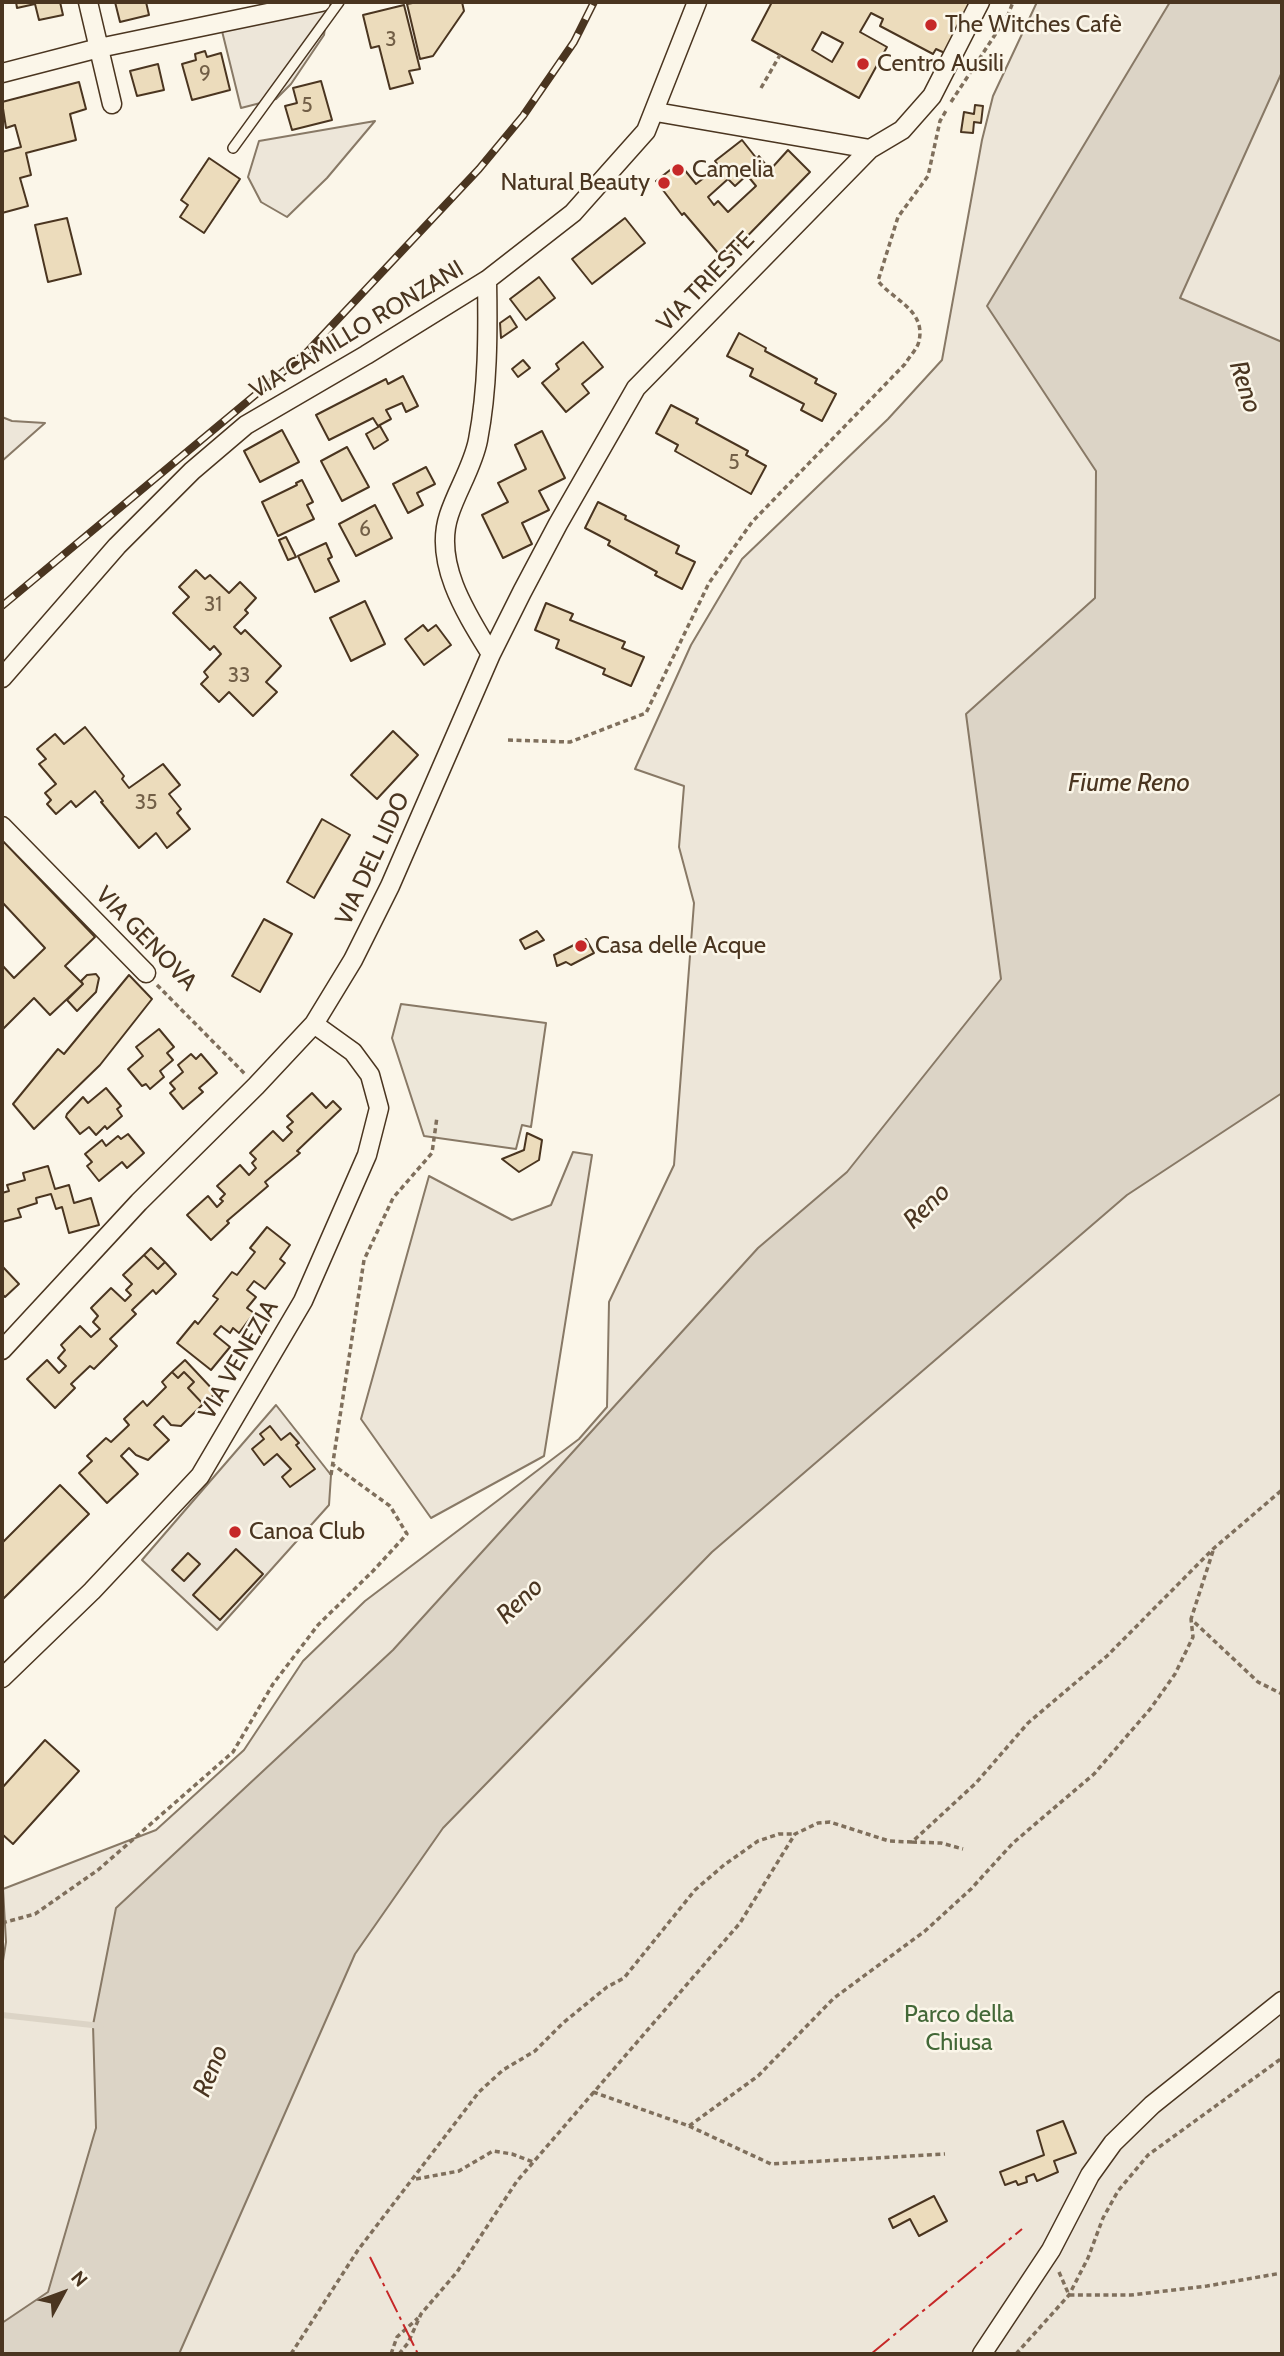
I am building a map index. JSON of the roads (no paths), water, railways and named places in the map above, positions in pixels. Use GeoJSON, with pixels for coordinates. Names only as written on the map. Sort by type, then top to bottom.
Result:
{"type":"FeatureCollection","features":[{"type":"Feature","properties":{"kind":"street"},"geometry":{"type":"LineString","coordinates":[[88,2],[112,104]]}},
{"type":"Feature","properties":{"kind":"street"},"geometry":{"type":"LineString","coordinates":[[2,73],[99,48],[321,2]]}},
{"type":"Feature","properties":{"kind":"street","name":"VIA CAMILLO RONZANI"},"geometry":{"type":"LineString","coordinates":[[2,678],[117,546],[192,471],[246,425],[487,280],[573,213],[634,148],[646,131],[656,113],[697,2]]}},
{"type":"Feature","properties":{"kind":"street","name":"VIA TRIESTE"},"geometry":{"type":"LineString","coordinates":[[491,654],[558,524],[636,388],[870,149],[902,130],[932,96],[980,2]]}},
{"type":"Feature","properties":{"kind":"street"},"geometry":{"type":"LineString","coordinates":[[656,113],[870,149]]}},
{"type":"Feature","properties":{"kind":"street"},"geometry":{"type":"LineString","coordinates":[[487,280],[486,385],[478,443],[444,531],[445,552],[453,580],[467,615],[491,654]]}},
{"type":"Feature","properties":{"kind":"street","name":"VIA DEL LIDO"},"geometry":{"type":"LineString","coordinates":[[2,1350],[139,1202],[256,1086],[314,1024],[353,960],[390,886],[491,654]]}},
{"type":"Feature","properties":{"kind":"street","name":"VIA GENOVA"},"geometry":{"type":"LineString","coordinates":[[2,826],[146,973]]}},
{"type":"Feature","properties":{"kind":"street","name":"VIA VENEZIA"},"geometry":{"type":"LineString","coordinates":[[2,1678],[92,1591],[200,1476],[303,1301],[367,1155],[379,1108],[370,1075],[353,1052],[314,1024]]}},
{"type":"Feature","properties":{"kind":"street"},"geometry":{"type":"LineString","coordinates":[[982,2354],[1051,2250],[1090,2175],[1113,2143],[1152,2105],[1282,2001]]}},
{"type":"Feature","properties":{"kind":"lane"},"geometry":{"type":"LineString","coordinates":[[233,148],[339,2]]}},
{"type":"Feature","properties":{"kind":"water","name":"Fiume Reno"},"geometry":{"type":"Polygon","coordinates":[[[1170,2],[1282,2],[1282,72],[1180,298],[1282,342],[1282,1093],[1127,1195],[712,1552],[443,1828],[355,1954],[179,2354],[2,2354],[2,2323],[48,2292],[96,2128],[93,2025],[116,1908],[393,1650],[758,1248],[847,1172],[1001,979],[966,714],[1095,598],[1096,471],[987,306],[1170,2]]]}},
{"type":"Feature","properties":{"kind":"waterway"},"geometry":{"type":"LineString","coordinates":[[2,2015],[101,2026]]}},
{"type":"Feature","properties":{"kind":"railway"},"geometry":{"type":"LineString","coordinates":[[2,606],[308,351],[479,169],[523,116],[574,42],[594,2]]}},
{"type":"Feature","properties":{"kind":"place","name":"The Witches Cafè"},"geometry":{"type":"Point","coordinates":[931,25]}},
{"type":"Feature","properties":{"kind":"place","name":"Centro Ausili"},"geometry":{"type":"Point","coordinates":[863,64]}},
{"type":"Feature","properties":{"kind":"place","name":"Camelia"},"geometry":{"type":"Point","coordinates":[678,170]}},
{"type":"Feature","properties":{"kind":"place","name":"Natural Beauty"},"geometry":{"type":"Point","coordinates":[664,183]}},
{"type":"Feature","properties":{"kind":"place","name":"Casa delle Acque"},"geometry":{"type":"Point","coordinates":[581,946]}},
{"type":"Feature","properties":{"kind":"place","name":"Canoa Club"},"geometry":{"type":"Point","coordinates":[235,1532]}},
{"type":"Feature","properties":{"kind":"water label","name":"Reno"},"geometry":{"type":"Point","coordinates":[1245,387]}},
{"type":"Feature","properties":{"kind":"water label","name":"Reno"},"geometry":{"type":"Point","coordinates":[927,1206]}},
{"type":"Feature","properties":{"kind":"water label","name":"Reno"},"geometry":{"type":"Point","coordinates":[520,1601]}},
{"type":"Feature","properties":{"kind":"water label","name":"Reno"},"geometry":{"type":"Point","coordinates":[211,2071]}},
{"type":"Feature","properties":{"kind":"park label","name":"Parco della Chiusa"},"geometry":{"type":"Point","coordinates":[959,2029]}}]}
